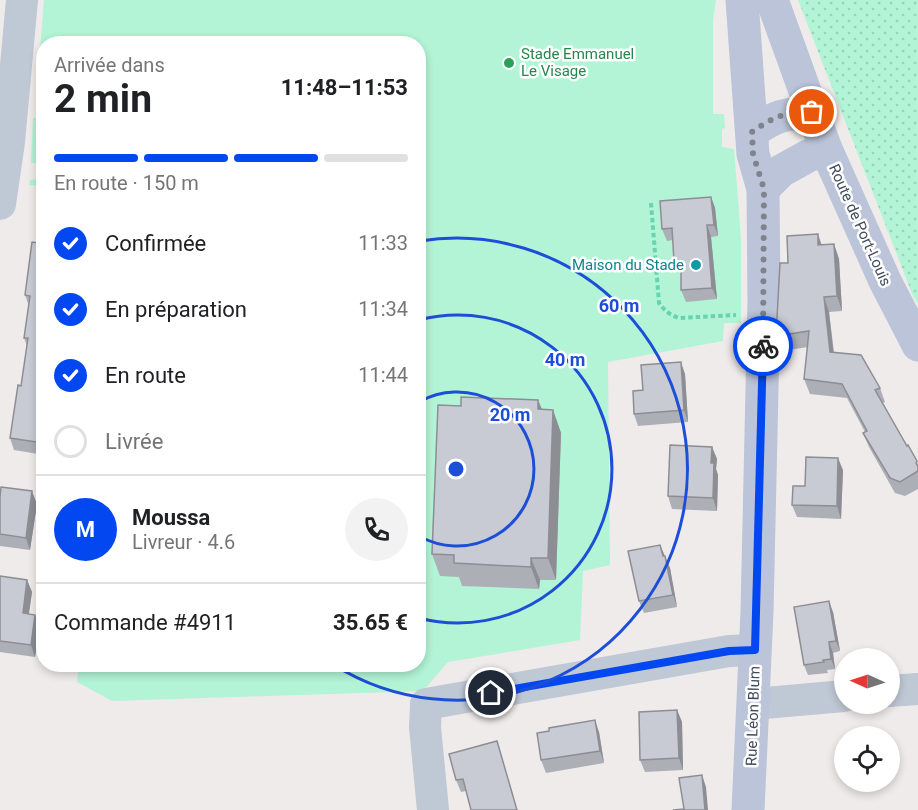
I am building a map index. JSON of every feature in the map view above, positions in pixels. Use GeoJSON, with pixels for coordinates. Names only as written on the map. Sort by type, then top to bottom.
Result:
{"type":"FeatureCollection","features":[{"type":"Feature","properties":{"kind":"street"},"geometry":{"type":"LineString","coordinates":[[0,204],[9,142],[22,0]]}},
{"type":"Feature","properties":{"kind":"street","name":"Rue Léon Blum"},"geometry":{"type":"LineString","coordinates":[[742,0],[753,154],[764,189],[764,314],[755,650],[748,810]]}},
{"type":"Feature","properties":{"kind":"street","name":"Route de Port-Louis"},"geometry":{"type":"LineString","coordinates":[[772,0],[826,149],[885,281],[918,345]]}},
{"type":"Feature","properties":{"kind":"street"},"geometry":{"type":"LineString","coordinates":[[752,132],[770,119],[791,112],[812,112]]}},
{"type":"Feature","properties":{"kind":"street"},"geometry":{"type":"LineString","coordinates":[[764,189],[781,171],[826,149]]}},
{"type":"Feature","properties":{"kind":"street"},"geometry":{"type":"LineString","coordinates":[[433,810],[425,727],[426,704],[729,651],[755,650]]}},
{"type":"Feature","properties":{"kind":"street"},"geometry":{"type":"LineString","coordinates":[[900,691],[918,689]]}},
{"type":"Feature","properties":{"kind":"street"},"geometry":{"type":"LineString","coordinates":[[753,704],[834,697]]}},
{"type":"Feature","properties":{"kind":"path"},"geometry":{"type":"LineString","coordinates":[[651,203],[659,303],[664,310],[679,318],[764,314]]}},
{"type":"Feature","properties":{"kind":"green space"},"geometry":{"type":"Polygon","coordinates":[[[44,0],[716,0],[713,20],[713,114],[724,114],[725,128],[722,129],[722,147],[734,149],[741,238],[741,323],[724,323],[723,341],[608,362],[610,565],[583,571],[580,640],[448,662],[423,691],[112,701],[77,682],[78,672],[426,672],[426,36],[41,36],[44,0]]]}},
{"type":"Feature","properties":{"kind":"green space"},"geometry":{"type":"Polygon","coordinates":[[[798,0],[918,0],[918,304],[913,296],[798,0]]]}},
{"type":"Feature","properties":{"kind":"green space"},"geometry":{"type":"Polygon","coordinates":[[[33,118],[36,118],[36,163],[31,163],[33,118]]]}},
{"type":"Feature","properties":{"kind":"green space"},"geometry":{"type":"Polygon","coordinates":[[[30,180],[36,180],[36,186],[29,185],[30,180]]]}},
{"type":"Feature","properties":{"kind":"building"},"geometry":{"type":"Polygon","coordinates":[[[711,197],[714,225],[707,225],[712,288],[681,290],[681,260],[674,261],[672,228],[662,229],[660,201],[711,197]]]}},
{"type":"Feature","properties":{"kind":"building"},"geometry":{"type":"Polygon","coordinates":[[[818,234],[818,245],[834,244],[837,296],[824,297],[830,352],[861,355],[880,388],[875,390],[917,461],[918,471],[900,482],[890,478],[863,433],[867,431],[842,384],[804,379],[809,331],[776,336],[780,263],[788,263],[787,236],[818,234]]]}},
{"type":"Feature","properties":{"kind":"building"},"geometry":{"type":"Polygon","coordinates":[[[32,242],[36,243],[36,442],[10,438],[28,338],[24,338],[30,296],[25,295],[32,242]]]}},
{"type":"Feature","properties":{"kind":"building"},"geometry":{"type":"Polygon","coordinates":[[[681,362],[684,410],[634,414],[633,391],[643,390],[641,365],[681,362]]]}},
{"type":"Feature","properties":{"kind":"building"},"geometry":{"type":"Polygon","coordinates":[[[461,397],[538,400],[538,409],[553,410],[548,558],[531,558],[531,567],[454,563],[454,555],[432,554],[438,405],[461,406],[461,397]]]}},
{"type":"Feature","properties":{"kind":"building"},"geometry":{"type":"Polygon","coordinates":[[[670,445],[712,447],[713,498],[668,496],[670,445]]]}},
{"type":"Feature","properties":{"kind":"building"},"geometry":{"type":"Polygon","coordinates":[[[806,457],[838,458],[837,506],[792,505],[793,486],[805,486],[806,457]]]}},
{"type":"Feature","properties":{"kind":"building"},"geometry":{"type":"Polygon","coordinates":[[[1,487],[32,491],[26,538],[0,534],[1,487]]]}},
{"type":"Feature","properties":{"kind":"building"},"geometry":{"type":"Polygon","coordinates":[[[660,545],[663,556],[665,556],[673,595],[639,601],[628,551],[660,545]]]}},
{"type":"Feature","properties":{"kind":"building"},"geometry":{"type":"Polygon","coordinates":[[[0,576],[27,580],[23,613],[35,615],[31,645],[0,641],[0,576]]]}},
{"type":"Feature","properties":{"kind":"building"},"geometry":{"type":"Polygon","coordinates":[[[829,601],[836,641],[829,642],[831,659],[804,665],[794,607],[829,601]]]}},
{"type":"Feature","properties":{"kind":"building"},"geometry":{"type":"Polygon","coordinates":[[[677,710],[679,758],[640,760],[639,712],[677,710]]]}},
{"type":"Feature","properties":{"kind":"building"},"geometry":{"type":"Polygon","coordinates":[[[595,720],[600,751],[541,760],[537,733],[549,731],[549,728],[595,720]]]}},
{"type":"Feature","properties":{"kind":"building"},"geometry":{"type":"Polygon","coordinates":[[[497,741],[517,810],[471,810],[463,779],[456,780],[449,754],[497,741]]]}},
{"type":"Feature","properties":{"kind":"building"},"geometry":{"type":"Polygon","coordinates":[[[702,775],[705,810],[673,810],[684,809],[679,778],[702,775]]]}},
{"type":"Feature","properties":{"kind":"way so far"},"geometry":{"type":"LineString","coordinates":[[763,346],[764,189],[753,154],[752,132],[770,119],[791,112],[812,112]]}},
{"type":"Feature","properties":{"kind":"place","name":"Stade Emmanuel Le Visage"},"geometry":{"type":"Point","coordinates":[509,63]}},
{"type":"Feature","properties":{"kind":"place","name":"Maison du Stade"},"geometry":{"type":"Point","coordinates":[696,265]}},
{"type":"Feature","properties":{"kind":"route"},"geometry":{"type":"LineString","coordinates":[[491,693],[729,651],[755,650],[763,346]]}}]}
